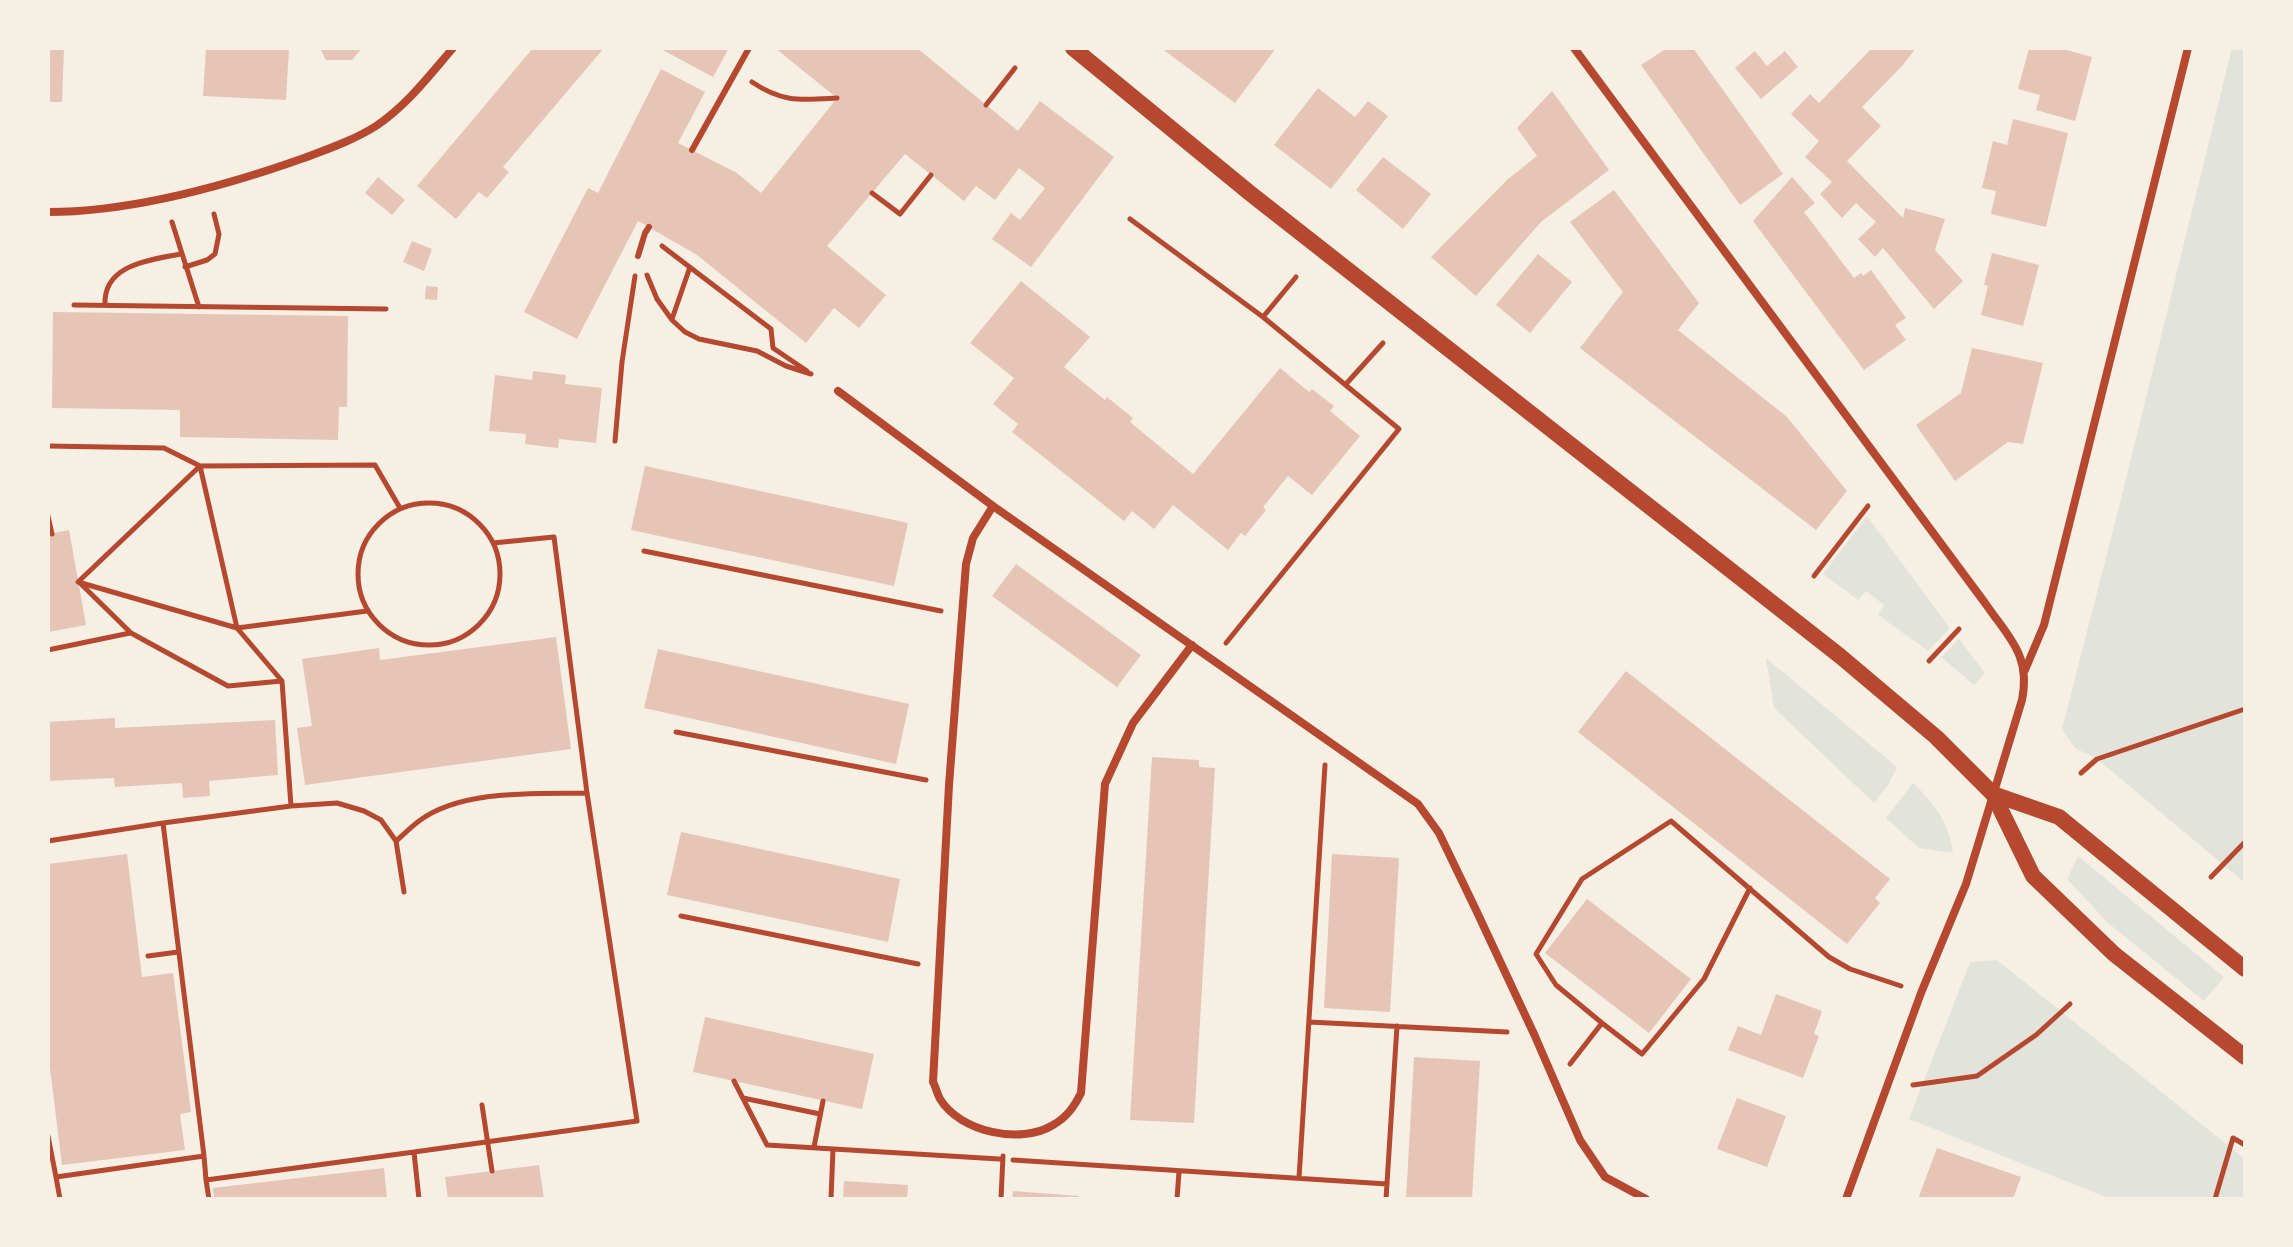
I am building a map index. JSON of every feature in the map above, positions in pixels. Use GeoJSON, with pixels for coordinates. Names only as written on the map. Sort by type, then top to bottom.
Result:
{"type":"FeatureCollection","features":[{"type":"Feature","properties":{"kind":"main road"},"geometry":{"type":"LineString","coordinates":[[1073,48],[1251,194],[1840,656],[1936,737],[1993,794],[2033,876],[2114,954],[2245,1057]]}},
{"type":"Feature","properties":{"kind":"main road"},"geometry":{"type":"LineString","coordinates":[[1993,794],[2059,817],[2245,969]]}},
{"type":"Feature","properties":{"kind":"street"},"geometry":{"type":"LineString","coordinates":[[48,212],[121,206],[189,192],[274,168],[355,138],[397,110],[453,48]]}},
{"type":"Feature","properties":{"kind":"street"},"geometry":{"type":"LineString","coordinates":[[1574,48],[2017,648],[2025,671]]}},
{"type":"Feature","properties":{"kind":"street"},"geometry":{"type":"LineString","coordinates":[[1846,1199],[1921,993],[1966,884],[2022,700],[2025,671],[2044,625],[2188,48]]}},
{"type":"Feature","properties":{"kind":"street"},"geometry":{"type":"LineString","coordinates":[[838,391],[993,506],[1418,804],[1439,833],[1534,1034],[1580,1140],[1605,1177],[1646,1199]]}},
{"type":"Feature","properties":{"kind":"street"},"geometry":{"type":"LineString","coordinates":[[993,506],[973,538],[966,564],[949,785],[933,1082],[941,1101],[961,1120],[982,1130],[1028,1134],[1051,1126],[1071,1112],[1081,1093],[1105,784],[1133,723],[1192,645]]}},
{"type":"Feature","properties":{"kind":"lane"},"geometry":{"type":"LineString","coordinates":[[692,150],[749,48]]}},
{"type":"Feature","properties":{"kind":"lane"},"geometry":{"type":"LineString","coordinates":[[638,256],[647,230]]}},
{"type":"Feature","properties":{"kind":"path"},"geometry":{"type":"LineString","coordinates":[[986,105],[1015,68]]}},
{"type":"Feature","properties":{"kind":"path"},"geometry":{"type":"LineString","coordinates":[[735,71],[771,94],[805,100],[837,98]]}},
{"type":"Feature","properties":{"kind":"path"},"geometry":{"type":"LineString","coordinates":[[872,193],[900,214],[931,175]]}},
{"type":"Feature","properties":{"kind":"path"},"geometry":{"type":"LineString","coordinates":[[185,267],[215,254],[219,234],[214,214]]}},
{"type":"Feature","properties":{"kind":"path"},"geometry":{"type":"LineString","coordinates":[[1130,219],[1263,317],[1399,429],[1213,659]]}},
{"type":"Feature","properties":{"kind":"path"},"geometry":{"type":"LineString","coordinates":[[172,222],[199,307]]}},
{"type":"Feature","properties":{"kind":"path"},"geometry":{"type":"LineString","coordinates":[[638,256],[657,299],[685,332],[699,339],[757,351],[786,366],[811,374],[773,348],[771,329],[647,230]]}},
{"type":"Feature","properties":{"kind":"path"},"geometry":{"type":"LineString","coordinates":[[105,305],[106,291],[113,278],[124,269],[181,254]]}},
{"type":"Feature","properties":{"kind":"path"},"geometry":{"type":"LineString","coordinates":[[615,441],[622,362],[638,256]]}},
{"type":"Feature","properties":{"kind":"path"},"geometry":{"type":"LineString","coordinates":[[672,320],[690,267]]}},
{"type":"Feature","properties":{"kind":"path"},"geometry":{"type":"LineString","coordinates":[[1263,317],[1296,277]]}},
{"type":"Feature","properties":{"kind":"path"},"geometry":{"type":"LineString","coordinates":[[74,305],[386,309]]}},
{"type":"Feature","properties":{"kind":"path"},"geometry":{"type":"LineString","coordinates":[[1346,384],[1383,343]]}},
{"type":"Feature","properties":{"kind":"path"},"geometry":{"type":"LineString","coordinates":[[48,446],[164,448],[200,466],[375,465],[400,508]]}},
{"type":"Feature","properties":{"kind":"path"},"geometry":{"type":"LineString","coordinates":[[78,582],[200,466]]}},
{"type":"Feature","properties":{"kind":"path"},"geometry":{"type":"LineString","coordinates":[[200,466],[237,628],[282,681],[291,806]]}},
{"type":"Feature","properties":{"kind":"path"},"geometry":{"type":"LineString","coordinates":[[419,503],[439,503],[458,509],[475,519],[493,543],[501,574],[498,595],[489,614],[475,629],[457,641],[437,646],[416,645],[396,638],[379,627],[367,611],[359,592],[357,571],[360,552],[369,534],[382,519],[400,508],[419,503]]}},
{"type":"Feature","properties":{"kind":"path"},"geometry":{"type":"LineString","coordinates":[[1814,576],[1868,506]]}},
{"type":"Feature","properties":{"kind":"path"},"geometry":{"type":"LineString","coordinates":[[48,516],[52,534]]}},
{"type":"Feature","properties":{"kind":"path"},"geometry":{"type":"LineString","coordinates":[[206,1180],[637,1121],[587,793],[554,537],[493,543]]}},
{"type":"Feature","properties":{"kind":"path"},"geometry":{"type":"LineString","coordinates":[[644,551],[961,615]]}},
{"type":"Feature","properties":{"kind":"path"},"geometry":{"type":"LineString","coordinates":[[78,582],[237,628],[367,611]]}},
{"type":"Feature","properties":{"kind":"path"},"geometry":{"type":"LineString","coordinates":[[78,582],[131,633],[228,686],[282,681]]}},
{"type":"Feature","properties":{"kind":"path"},"geometry":{"type":"LineString","coordinates":[[1929,661],[1959,629]]}},
{"type":"Feature","properties":{"kind":"path"},"geometry":{"type":"LineString","coordinates":[[48,650],[131,633]]}},
{"type":"Feature","properties":{"kind":"path"},"geometry":{"type":"LineString","coordinates":[[2081,773],[2097,759],[2245,709]]}},
{"type":"Feature","properties":{"kind":"path"},"geometry":{"type":"LineString","coordinates":[[676,732],[918,779]]}},
{"type":"Feature","properties":{"kind":"path"},"geometry":{"type":"LineString","coordinates":[[1299,1178],[1326,740]]}},
{"type":"Feature","properties":{"kind":"path"},"geometry":{"type":"LineString","coordinates":[[396,841],[421,819],[457,803],[495,796],[587,793]]}},
{"type":"Feature","properties":{"kind":"path"},"geometry":{"type":"LineString","coordinates":[[48,841],[291,806],[337,803],[381,820],[396,841],[404,892]]}},
{"type":"Feature","properties":{"kind":"path"},"geometry":{"type":"LineString","coordinates":[[1750,888],[1704,979],[1642,1054],[1556,985],[1536,954],[1582,879],[1671,821],[1750,888],[1829,957],[1850,969],[1921,993]]}},
{"type":"Feature","properties":{"kind":"path"},"geometry":{"type":"LineString","coordinates":[[163,823],[209,1199]]}},
{"type":"Feature","properties":{"kind":"path"},"geometry":{"type":"LineString","coordinates":[[2211,877],[2245,842]]}},
{"type":"Feature","properties":{"kind":"path"},"geometry":{"type":"LineString","coordinates":[[681,916],[908,962]]}},
{"type":"Feature","properties":{"kind":"path"},"geometry":{"type":"LineString","coordinates":[[148,956],[178,952]]}},
{"type":"Feature","properties":{"kind":"path"},"geometry":{"type":"LineString","coordinates":[[1887,1088],[1977,1076],[2036,1035],[2070,1004]]}},
{"type":"Feature","properties":{"kind":"path"},"geometry":{"type":"LineString","coordinates":[[1309,1022],[1534,1034]]}},
{"type":"Feature","properties":{"kind":"path"},"geometry":{"type":"LineString","coordinates":[[1555,1083],[1602,1023]]}},
{"type":"Feature","properties":{"kind":"path"},"geometry":{"type":"LineString","coordinates":[[1386,1199],[1397,1026]]}},
{"type":"Feature","properties":{"kind":"path"},"geometry":{"type":"LineString","coordinates":[[734,1081],[767,1145],[1387,1184]]}},
{"type":"Feature","properties":{"kind":"path"},"geometry":{"type":"LineString","coordinates":[[743,1098],[820,1114]]}},
{"type":"Feature","properties":{"kind":"path"},"geometry":{"type":"LineString","coordinates":[[814,1147],[823,1101]]}},
{"type":"Feature","properties":{"kind":"path"},"geometry":{"type":"LineString","coordinates":[[482,1105],[492,1171]]}},
{"type":"Feature","properties":{"kind":"path"},"geometry":{"type":"LineString","coordinates":[[48,1136],[60,1199]]}},
{"type":"Feature","properties":{"kind":"path"},"geometry":{"type":"LineString","coordinates":[[2215,1199],[2233,1138],[2245,1145]]}},
{"type":"Feature","properties":{"kind":"path"},"geometry":{"type":"LineString","coordinates":[[831,1199],[833,1149]]}},
{"type":"Feature","properties":{"kind":"path"},"geometry":{"type":"LineString","coordinates":[[414,1152],[419,1199]]}},
{"type":"Feature","properties":{"kind":"path"},"geometry":{"type":"LineString","coordinates":[[56,1177],[204,1156]]}},
{"type":"Feature","properties":{"kind":"path"},"geometry":{"type":"LineString","coordinates":[[1001,1199],[1003,1159]]}},
{"type":"Feature","properties":{"kind":"path"},"geometry":{"type":"LineString","coordinates":[[1177,1199],[1179,1172]]}},
{"type":"Feature","properties":{"kind":"shaded area"},"geometry":{"type":"Polygon","coordinates":[[[2232,48],[2245,48],[2245,883],[2097,759],[2075,748],[2062,729],[2232,48]]]}},
{"type":"Feature","properties":{"kind":"shaded area"},"geometry":{"type":"Polygon","coordinates":[[[1867,516],[1950,628],[1928,651],[1878,615],[1884,605],[1866,591],[1858,600],[1823,574],[1867,516]]]}},
{"type":"Feature","properties":{"kind":"shaded area"},"geometry":{"type":"Polygon","coordinates":[[[1959,639],[1985,673],[1974,685],[1941,657],[1959,639]]]}},
{"type":"Feature","properties":{"kind":"shaded area"},"geometry":{"type":"Polygon","coordinates":[[[1766,658],[1897,767],[1874,803],[1774,708],[1766,658]]]}},
{"type":"Feature","properties":{"kind":"shaded area"},"geometry":{"type":"Polygon","coordinates":[[[1913,783],[1940,815],[1953,853],[1919,848],[1886,818],[1913,783]]]}},
{"type":"Feature","properties":{"kind":"shaded area"},"geometry":{"type":"Polygon","coordinates":[[[2078,856],[2224,977],[2204,1001],[2107,922],[2067,879],[2078,856]]]}},
{"type":"Feature","properties":{"kind":"shaded area"},"geometry":{"type":"Polygon","coordinates":[[[1997,960],[2245,1159],[2245,1199],[2111,1199],[1909,1119],[1970,962],[1997,960]]]}},
{"type":"Feature","properties":{"kind":"building"},"geometry":{"type":"Polygon","coordinates":[[[48,48],[64,48],[62,102],[48,102],[48,48]]]}},
{"type":"Feature","properties":{"kind":"building"},"geometry":{"type":"Polygon","coordinates":[[[206,48],[289,48],[286,100],[203,96],[206,48]]]}},
{"type":"Feature","properties":{"kind":"building"},"geometry":{"type":"Polygon","coordinates":[[[320,48],[362,48],[352,60],[326,60],[320,48]]]}},
{"type":"Feature","properties":{"kind":"building"},"geometry":{"type":"Polygon","coordinates":[[[533,48],[604,48],[503,167],[509,172],[487,198],[479,192],[456,219],[417,186],[533,48]]]}},
{"type":"Feature","properties":{"kind":"building"},"geometry":{"type":"Polygon","coordinates":[[[659,48],[729,48],[713,77],[659,48]]]}},
{"type":"Feature","properties":{"kind":"building"},"geometry":{"type":"Polygon","coordinates":[[[775,48],[917,48],[1018,131],[1040,101],[1114,157],[1031,267],[992,239],[1011,213],[1020,220],[1045,188],[1019,168],[995,200],[976,186],[964,201],[905,154],[827,246],[886,295],[859,328],[834,308],[806,343],[697,255],[638,221],[577,339],[524,312],[588,188],[598,193],[661,69],[705,92],[678,143],[737,173],[761,193],[837,98],[775,48]]]}},
{"type":"Feature","properties":{"kind":"building"},"geometry":{"type":"Polygon","coordinates":[[[1161,48],[1276,48],[1235,103],[1161,48]]]}},
{"type":"Feature","properties":{"kind":"building"},"geometry":{"type":"Polygon","coordinates":[[[1667,48],[1693,48],[1783,174],[1740,205],[1641,65],[1667,48]]]}},
{"type":"Feature","properties":{"kind":"building"},"geometry":{"type":"Polygon","coordinates":[[[1872,48],[1916,48],[1862,107],[1881,126],[1847,161],[1903,218],[1905,208],[1945,219],[1935,250],[1963,281],[1934,309],[1883,248],[1875,257],[1858,239],[1876,222],[1856,203],[1842,218],[1820,194],[1832,182],[1805,157],[1819,141],[1791,114],[1810,94],[1819,103],[1872,48]]]}},
{"type":"Feature","properties":{"kind":"building"},"geometry":{"type":"Polygon","coordinates":[[[2029,48],[2059,48],[2092,57],[2075,121],[2036,110],[2040,95],[2018,89],[2029,48]]]}},
{"type":"Feature","properties":{"kind":"building"},"geometry":{"type":"Polygon","coordinates":[[[1755,51],[1767,66],[1785,51],[1798,67],[1761,99],[1735,68],[1755,51]]]}},
{"type":"Feature","properties":{"kind":"building"},"geometry":{"type":"Polygon","coordinates":[[[1318,88],[1355,117],[1368,101],[1388,116],[1331,189],[1274,145],[1318,88]]]}},
{"type":"Feature","properties":{"kind":"building"},"geometry":{"type":"Polygon","coordinates":[[[1552,91],[1609,170],[1541,222],[1476,296],[1431,257],[1508,179],[1537,156],[1517,128],[1552,91]]]}},
{"type":"Feature","properties":{"kind":"building"},"geometry":{"type":"Polygon","coordinates":[[[2013,119],[2068,133],[2046,227],[1991,214],[1996,191],[1982,188],[1993,141],[2007,145],[2013,119]]]}},
{"type":"Feature","properties":{"kind":"building"},"geometry":{"type":"Polygon","coordinates":[[[1383,157],[1431,194],[1403,229],[1356,190],[1383,157]]]}},
{"type":"Feature","properties":{"kind":"building"},"geometry":{"type":"Polygon","coordinates":[[[378,177],[405,200],[392,215],[365,193],[378,177]]]}},
{"type":"Feature","properties":{"kind":"building"},"geometry":{"type":"Polygon","coordinates":[[[1792,177],[1815,203],[1804,212],[1854,278],[1871,270],[1906,318],[1895,325],[1906,340],[1864,370],[1753,221],[1792,177]]]}},
{"type":"Feature","properties":{"kind":"building"},"geometry":{"type":"Polygon","coordinates":[[[1614,190],[1699,303],[1678,330],[1787,417],[1847,491],[1816,530],[1580,348],[1623,292],[1570,222],[1614,190]]]}},
{"type":"Feature","properties":{"kind":"building"},"geometry":{"type":"Polygon","coordinates":[[[412,241],[432,249],[424,271],[403,262],[412,241]]]}},
{"type":"Feature","properties":{"kind":"building"},"geometry":{"type":"Polygon","coordinates":[[[1992,253],[2039,265],[2023,326],[1981,315],[1992,253]]]}},
{"type":"Feature","properties":{"kind":"building"},"geometry":{"type":"Polygon","coordinates":[[[1538,254],[1572,282],[1530,333],[1496,305],[1538,254]]]}},
{"type":"Feature","properties":{"kind":"building"},"geometry":{"type":"Polygon","coordinates":[[[1021,281],[1090,337],[1064,367],[1133,418],[1130,422],[1193,474],[1280,368],[1309,392],[1312,389],[1334,406],[1330,411],[1360,436],[1312,495],[1288,476],[1245,536],[1241,533],[1228,550],[1173,505],[1154,529],[1132,511],[1124,521],[1012,432],[1018,424],[993,404],[1014,378],[970,343],[1021,281]]]}},
{"type":"Feature","properties":{"kind":"building"},"geometry":{"type":"Polygon","coordinates":[[[426,286],[438,287],[437,300],[425,299],[426,286]]]}},
{"type":"Feature","properties":{"kind":"building"},"geometry":{"type":"Polygon","coordinates":[[[53,312],[348,316],[347,407],[339,407],[338,440],[180,437],[180,410],[52,408],[53,312]]]}},
{"type":"Feature","properties":{"kind":"building"},"geometry":{"type":"Polygon","coordinates":[[[1972,348],[2043,363],[2023,444],[2008,442],[1955,481],[1916,425],[1961,393],[1972,348]]]}},
{"type":"Feature","properties":{"kind":"building"},"geometry":{"type":"Polygon","coordinates":[[[533,371],[566,375],[565,384],[602,388],[596,443],[559,439],[558,448],[525,444],[526,434],[489,431],[495,375],[532,380],[533,371]]]}},
{"type":"Feature","properties":{"kind":"building"},"geometry":{"type":"Polygon","coordinates":[[[645,466],[908,523],[894,586],[631,530],[645,466]]]}},
{"type":"Feature","properties":{"kind":"building"},"geometry":{"type":"Polygon","coordinates":[[[69,530],[86,625],[48,632],[48,534],[69,530]]]}},
{"type":"Feature","properties":{"kind":"building"},"geometry":{"type":"Polygon","coordinates":[[[1016,564],[1141,655],[1117,687],[992,596],[1016,564]]]}},
{"type":"Feature","properties":{"kind":"building"},"geometry":{"type":"Polygon","coordinates":[[[556,637],[571,749],[305,785],[297,728],[312,726],[302,659],[379,648],[380,660],[556,637]]]}},
{"type":"Feature","properties":{"kind":"building"},"geometry":{"type":"Polygon","coordinates":[[[658,649],[909,704],[896,764],[644,708],[658,649]]]}},
{"type":"Feature","properties":{"kind":"building"},"geometry":{"type":"Polygon","coordinates":[[[1626,671],[1890,879],[1875,898],[1880,903],[1847,944],[1578,732],[1626,671]]]}},
{"type":"Feature","properties":{"kind":"building"},"geometry":{"type":"Polygon","coordinates":[[[115,718],[115,728],[275,720],[278,775],[209,781],[210,796],[183,798],[182,783],[115,787],[114,778],[48,781],[48,722],[115,718]]]}},
{"type":"Feature","properties":{"kind":"building"},"geometry":{"type":"Polygon","coordinates":[[[1152,757],[1199,760],[1199,767],[1215,768],[1194,1123],[1130,1120],[1152,757]]]}},
{"type":"Feature","properties":{"kind":"building"},"geometry":{"type":"Polygon","coordinates":[[[681,832],[900,879],[888,942],[667,895],[681,832]]]}},
{"type":"Feature","properties":{"kind":"building"},"geometry":{"type":"Polygon","coordinates":[[[127,854],[142,977],[173,973],[191,1112],[180,1114],[185,1150],[62,1165],[48,1052],[48,864],[127,854]]]}},
{"type":"Feature","properties":{"kind":"building"},"geometry":{"type":"Polygon","coordinates":[[[1332,854],[1399,858],[1390,1012],[1324,1008],[1332,854]]]}},
{"type":"Feature","properties":{"kind":"building"},"geometry":{"type":"Polygon","coordinates":[[[1587,899],[1691,979],[1649,1033],[1545,953],[1587,899]]]}},
{"type":"Feature","properties":{"kind":"building"},"geometry":{"type":"Polygon","coordinates":[[[1776,994],[1822,1011],[1814,1034],[1819,1036],[1803,1078],[1728,1050],[1738,1026],[1761,1035],[1776,994]]]}},
{"type":"Feature","properties":{"kind":"building"},"geometry":{"type":"Polygon","coordinates":[[[705,1017],[874,1054],[862,1109],[693,1072],[705,1017]]]}},
{"type":"Feature","properties":{"kind":"building"},"geometry":{"type":"Polygon","coordinates":[[[1414,1057],[1480,1061],[1472,1199],[1406,1199],[1414,1057]]]}},
{"type":"Feature","properties":{"kind":"building"},"geometry":{"type":"Polygon","coordinates":[[[1737,1098],[1786,1116],[1767,1167],[1717,1149],[1737,1098]]]}},
{"type":"Feature","properties":{"kind":"building"},"geometry":{"type":"Polygon","coordinates":[[[1937,1148],[2021,1177],[2013,1199],[1918,1199],[1937,1148]]]}},
{"type":"Feature","properties":{"kind":"building"},"geometry":{"type":"Polygon","coordinates":[[[539,1165],[544,1199],[448,1199],[445,1177],[539,1165]]]}},
{"type":"Feature","properties":{"kind":"building"},"geometry":{"type":"Polygon","coordinates":[[[384,1168],[387,1199],[214,1199],[213,1188],[384,1168]]]}},
{"type":"Feature","properties":{"kind":"building"},"geometry":{"type":"Polygon","coordinates":[[[844,1181],[908,1185],[907,1199],[843,1199],[844,1181]]]}},
{"type":"Feature","properties":{"kind":"building"},"geometry":{"type":"Polygon","coordinates":[[[1013,1191],[1079,1196],[1079,1199],[1012,1199],[1013,1191]]]}}]}
